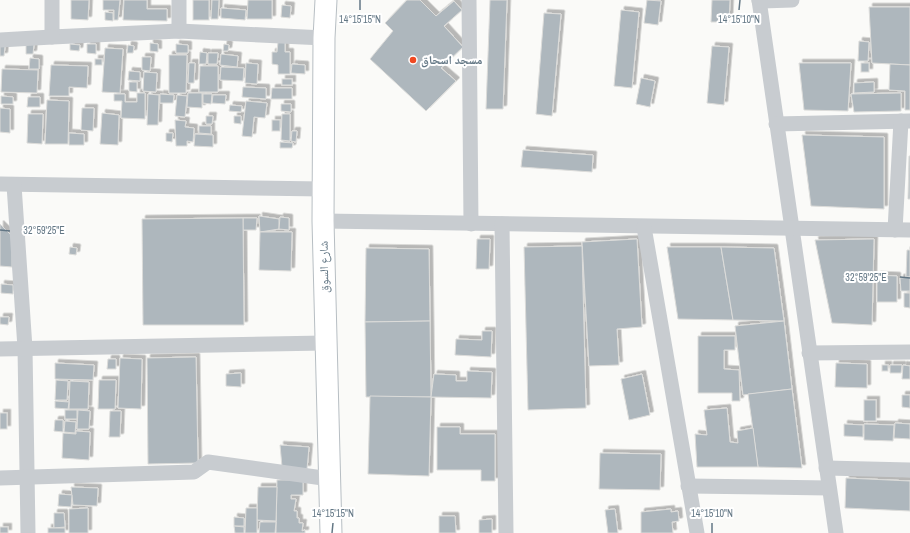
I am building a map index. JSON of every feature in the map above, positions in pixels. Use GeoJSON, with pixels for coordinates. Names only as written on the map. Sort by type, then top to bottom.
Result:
{"type":"FeatureCollection","features":[{"type":"Feature","properties":{"kind":"street"},"geometry":{"type":"LineString","coordinates":[[52,0],[52,37]]}},
{"type":"Feature","properties":{"kind":"street"},"geometry":{"type":"LineString","coordinates":[[179,0],[179,31]]}},
{"type":"Feature","properties":{"kind":"street","name":"شارع السوق"},"geometry":{"type":"LineString","coordinates":[[326,0],[324,38],[323,221],[331,533]]}},
{"type":"Feature","properties":{"kind":"street"},"geometry":{"type":"LineString","coordinates":[[469,0],[471,224]]}},
{"type":"Feature","properties":{"kind":"street"},"geometry":{"type":"LineString","coordinates":[[792,0],[759,0],[791,230],[836,533]]}},
{"type":"Feature","properties":{"kind":"street"},"geometry":{"type":"LineString","coordinates":[[0,40],[179,31],[324,38]]}},
{"type":"Feature","properties":{"kind":"street"},"geometry":{"type":"LineString","coordinates":[[323,221],[791,230],[903,230],[905,121],[776,124]]}},
{"type":"Feature","properties":{"kind":"street"},"geometry":{"type":"LineString","coordinates":[[28,533],[25,348],[7,185],[323,189]]}},
{"type":"Feature","properties":{"kind":"street"},"geometry":{"type":"LineString","coordinates":[[502,224],[506,533]]}},
{"type":"Feature","properties":{"kind":"street"},"geometry":{"type":"LineString","coordinates":[[644,227],[697,533]]}},
{"type":"Feature","properties":{"kind":"street"},"geometry":{"type":"LineString","coordinates":[[0,348],[325,343]]}},
{"type":"Feature","properties":{"kind":"street"},"geometry":{"type":"LineString","coordinates":[[809,353],[910,352]]}},
{"type":"Feature","properties":{"kind":"street"},"geometry":{"type":"LineString","coordinates":[[0,478],[194,472],[208,462],[330,479]]}},
{"type":"Feature","properties":{"kind":"street"},"geometry":{"type":"LineString","coordinates":[[826,468],[910,470]]}},
{"type":"Feature","properties":{"kind":"street"},"geometry":{"type":"LineString","coordinates":[[688,486],[829,488]]}},
{"type":"Feature","properties":{"kind":"building"},"geometry":{"type":"Polygon","coordinates":[[[71,0],[89,0],[88,20],[71,19],[71,0]]]}},
{"type":"Feature","properties":{"kind":"building"},"geometry":{"type":"Polygon","coordinates":[[[103,0],[120,0],[118,20],[114,20],[114,10],[103,10],[103,0]]]}},
{"type":"Feature","properties":{"kind":"building"},"geometry":{"type":"Polygon","coordinates":[[[124,0],[147,0],[147,9],[167,9],[167,21],[123,20],[124,0]]]}},
{"type":"Feature","properties":{"kind":"building"},"geometry":{"type":"Polygon","coordinates":[[[193,0],[209,0],[209,20],[193,20],[193,0]]]}},
{"type":"Feature","properties":{"kind":"building"},"geometry":{"type":"Polygon","coordinates":[[[212,0],[219,0],[218,19],[211,19],[212,0]]]}},
{"type":"Feature","properties":{"kind":"building"},"geometry":{"type":"Polygon","coordinates":[[[248,0],[272,0],[272,19],[247,19],[248,0]]]}},
{"type":"Feature","properties":{"kind":"building"},"geometry":{"type":"Polygon","coordinates":[[[407,0],[420,0],[436,16],[454,1],[462,10],[444,26],[463,47],[441,68],[456,81],[426,111],[370,59],[393,31],[385,23],[407,0]]]}},
{"type":"Feature","properties":{"kind":"building"},"geometry":{"type":"Polygon","coordinates":[[[490,0],[507,0],[503,109],[486,109],[490,0]]]}},
{"type":"Feature","properties":{"kind":"building"},"geometry":{"type":"Polygon","coordinates":[[[647,0],[661,1],[658,25],[644,23],[647,0]]]}},
{"type":"Feature","properties":{"kind":"building"},"geometry":{"type":"Polygon","coordinates":[[[712,0],[730,0],[729,22],[711,22],[712,0]]]}},
{"type":"Feature","properties":{"kind":"building"},"geometry":{"type":"Polygon","coordinates":[[[282,5],[291,6],[290,18],[281,17],[282,5]]]}},
{"type":"Feature","properties":{"kind":"building"},"geometry":{"type":"Polygon","coordinates":[[[869,7],[910,7],[910,65],[872,63],[869,7]]]}},
{"type":"Feature","properties":{"kind":"building"},"geometry":{"type":"Polygon","coordinates":[[[221,8],[246,10],[245,20],[221,18],[221,8]]]}},
{"type":"Feature","properties":{"kind":"building"},"geometry":{"type":"Polygon","coordinates":[[[621,10],[639,12],[632,88],[614,86],[621,10]]]}},
{"type":"Feature","properties":{"kind":"building"},"geometry":{"type":"Polygon","coordinates":[[[105,12],[113,13],[113,21],[105,20],[105,12]]]}},
{"type":"Feature","properties":{"kind":"building"},"geometry":{"type":"Polygon","coordinates":[[[544,13],[561,14],[552,116],[536,114],[544,13]]]}},
{"type":"Feature","properties":{"kind":"building"},"geometry":{"type":"Polygon","coordinates":[[[859,41],[869,42],[868,61],[858,61],[859,41]]]}},
{"type":"Feature","properties":{"kind":"building"},"geometry":{"type":"Polygon","coordinates":[[[278,42],[285,42],[285,52],[290,52],[290,74],[278,74],[278,65],[272,64],[272,52],[277,52],[278,42]]]}},
{"type":"Feature","properties":{"kind":"building"},"geometry":{"type":"Polygon","coordinates":[[[26,43],[34,44],[33,54],[26,54],[26,43]]]}},
{"type":"Feature","properties":{"kind":"building"},"geometry":{"type":"Polygon","coordinates":[[[150,43],[158,44],[158,52],[150,51],[150,43]]]}},
{"type":"Feature","properties":{"kind":"building"},"geometry":{"type":"Polygon","coordinates":[[[70,44],[80,45],[79,51],[70,50],[70,44]]]}},
{"type":"Feature","properties":{"kind":"building"},"geometry":{"type":"Polygon","coordinates":[[[87,44],[96,44],[96,54],[87,53],[87,44]]]}},
{"type":"Feature","properties":{"kind":"building"},"geometry":{"type":"Polygon","coordinates":[[[176,44],[188,45],[188,53],[176,53],[176,44]]]}},
{"type":"Feature","properties":{"kind":"building"},"geometry":{"type":"Polygon","coordinates":[[[224,44],[229,45],[228,51],[223,51],[224,44]]]}},
{"type":"Feature","properties":{"kind":"building"},"geometry":{"type":"Polygon","coordinates":[[[128,45],[134,46],[133,53],[127,53],[128,45]]]}},
{"type":"Feature","properties":{"kind":"building"},"geometry":{"type":"Polygon","coordinates":[[[0,46],[5,46],[4,56],[0,56],[0,46]]]}},
{"type":"Feature","properties":{"kind":"building"},"geometry":{"type":"Polygon","coordinates":[[[712,46],[729,47],[724,105],[707,103],[712,46]]]}},
{"type":"Feature","properties":{"kind":"building"},"geometry":{"type":"Polygon","coordinates":[[[105,48],[123,49],[120,93],[102,92],[105,48]]]}},
{"type":"Feature","properties":{"kind":"building"},"geometry":{"type":"Polygon","coordinates":[[[200,52],[207,53],[206,64],[199,64],[200,52]]]}},
{"type":"Feature","properties":{"kind":"building"},"geometry":{"type":"Polygon","coordinates":[[[208,53],[218,53],[217,64],[208,64],[208,53]]]}},
{"type":"Feature","properties":{"kind":"building"},"geometry":{"type":"Polygon","coordinates":[[[221,54],[238,56],[237,67],[220,65],[221,54]]]}},
{"type":"Feature","properties":{"kind":"building"},"geometry":{"type":"Polygon","coordinates":[[[169,55],[187,55],[186,93],[169,93],[169,55]]]}},
{"type":"Feature","properties":{"kind":"building"},"geometry":{"type":"Polygon","coordinates":[[[142,57],[151,57],[150,71],[142,70],[142,57]]]}},
{"type":"Feature","properties":{"kind":"building"},"geometry":{"type":"Polygon","coordinates":[[[30,58],[39,59],[39,69],[29,69],[30,58]]]}},
{"type":"Feature","properties":{"kind":"building"},"geometry":{"type":"Polygon","coordinates":[[[95,59],[102,59],[102,65],[95,65],[95,59]]]}},
{"type":"Feature","properties":{"kind":"building"},"geometry":{"type":"Polygon","coordinates":[[[189,63],[195,63],[194,83],[188,83],[189,63]]]}},
{"type":"Feature","properties":{"kind":"building"},"geometry":{"type":"Polygon","coordinates":[[[246,63],[258,64],[257,84],[245,83],[246,63]]]}},
{"type":"Feature","properties":{"kind":"building"},"geometry":{"type":"Polygon","coordinates":[[[799,63],[851,63],[848,111],[804,110],[799,63]]]}},
{"type":"Feature","properties":{"kind":"building"},"geometry":{"type":"Polygon","coordinates":[[[861,63],[869,63],[869,72],[861,72],[861,63]]]}},
{"type":"Feature","properties":{"kind":"building"},"geometry":{"type":"Polygon","coordinates":[[[292,64],[305,65],[305,74],[291,73],[292,64]]]}},
{"type":"Feature","properties":{"kind":"building"},"geometry":{"type":"Polygon","coordinates":[[[890,64],[910,65],[910,110],[905,110],[905,91],[889,90],[890,64]]]}},
{"type":"Feature","properties":{"kind":"building"},"geometry":{"type":"Polygon","coordinates":[[[51,65],[88,66],[87,88],[69,87],[69,96],[49,96],[51,65]]]}},
{"type":"Feature","properties":{"kind":"building"},"geometry":{"type":"Polygon","coordinates":[[[200,66],[218,66],[218,92],[199,92],[200,66]]]}},
{"type":"Feature","properties":{"kind":"building"},"geometry":{"type":"Polygon","coordinates":[[[221,67],[244,68],[243,81],[220,80],[221,67]]]}},
{"type":"Feature","properties":{"kind":"building"},"geometry":{"type":"Polygon","coordinates":[[[2,69],[38,70],[37,93],[1,92],[2,69]]]}},
{"type":"Feature","properties":{"kind":"building"},"geometry":{"type":"Polygon","coordinates":[[[129,71],[140,72],[140,81],[128,80],[129,71]]]}},
{"type":"Feature","properties":{"kind":"building"},"geometry":{"type":"Polygon","coordinates":[[[144,72],[157,73],[156,92],[143,91],[144,72]]]}},
{"type":"Feature","properties":{"kind":"building"},"geometry":{"type":"Polygon","coordinates":[[[641,78],[655,81],[650,107],[636,104],[641,78]]]}},
{"type":"Feature","properties":{"kind":"building"},"geometry":{"type":"Polygon","coordinates":[[[282,79],[292,79],[292,85],[282,85],[282,79]]]}},
{"type":"Feature","properties":{"kind":"building"},"geometry":{"type":"Polygon","coordinates":[[[129,82],[137,82],[137,92],[129,91],[129,82]]]}},
{"type":"Feature","properties":{"kind":"building"},"geometry":{"type":"Polygon","coordinates":[[[874,82],[874,92],[854,93],[854,83],[874,82]]]}},
{"type":"Feature","properties":{"kind":"building"},"geometry":{"type":"Polygon","coordinates":[[[243,87],[266,88],[266,99],[242,97],[243,87]]]}},
{"type":"Feature","properties":{"kind":"building"},"geometry":{"type":"Polygon","coordinates":[[[272,88],[292,88],[292,99],[271,99],[272,88]]]}},
{"type":"Feature","properties":{"kind":"building"},"geometry":{"type":"Polygon","coordinates":[[[137,93],[145,93],[145,119],[121,118],[122,101],[114,101],[114,94],[125,94],[125,102],[137,102],[137,93]]]}},
{"type":"Feature","properties":{"kind":"building"},"geometry":{"type":"Polygon","coordinates":[[[188,93],[202,93],[202,108],[187,107],[188,93]]]}},
{"type":"Feature","properties":{"kind":"building"},"geometry":{"type":"Polygon","coordinates":[[[901,93],[901,111],[854,112],[851,94],[901,93]]]}},
{"type":"Feature","properties":{"kind":"building"},"geometry":{"type":"Polygon","coordinates":[[[148,94],[159,95],[158,125],[147,125],[148,94]]]}},
{"type":"Feature","properties":{"kind":"building"},"geometry":{"type":"Polygon","coordinates":[[[160,94],[174,95],[173,103],[160,103],[160,94]]]}},
{"type":"Feature","properties":{"kind":"building"},"geometry":{"type":"Polygon","coordinates":[[[203,94],[212,94],[211,104],[203,103],[203,94]]]}},
{"type":"Feature","properties":{"kind":"building"},"geometry":{"type":"Polygon","coordinates":[[[177,95],[187,96],[185,117],[175,116],[177,95]]]}},
{"type":"Feature","properties":{"kind":"building"},"geometry":{"type":"Polygon","coordinates":[[[213,95],[226,95],[225,104],[212,103],[213,95]]]}},
{"type":"Feature","properties":{"kind":"building"},"geometry":{"type":"Polygon","coordinates":[[[1,96],[13,97],[13,104],[1,104],[1,96]]]}},
{"type":"Feature","properties":{"kind":"building"},"geometry":{"type":"Polygon","coordinates":[[[28,97],[40,97],[40,107],[27,107],[28,97]]]}},
{"type":"Feature","properties":{"kind":"building"},"geometry":{"type":"Polygon","coordinates":[[[47,100],[69,101],[68,144],[45,144],[47,100]]]}},
{"type":"Feature","properties":{"kind":"building"},"geometry":{"type":"Polygon","coordinates":[[[246,101],[267,103],[265,118],[254,117],[252,137],[242,136],[246,101]]]}},
{"type":"Feature","properties":{"kind":"building"},"geometry":{"type":"Polygon","coordinates":[[[281,104],[291,104],[291,112],[281,111],[281,104]]]}},
{"type":"Feature","properties":{"kind":"building"},"geometry":{"type":"Polygon","coordinates":[[[230,105],[242,106],[241,112],[229,111],[230,105]]]}},
{"type":"Feature","properties":{"kind":"building"},"geometry":{"type":"Polygon","coordinates":[[[0,108],[10,109],[10,133],[0,132],[0,108]]]}},
{"type":"Feature","properties":{"kind":"building"},"geometry":{"type":"Polygon","coordinates":[[[82,108],[94,108],[93,131],[81,130],[82,108]]]}},
{"type":"Feature","properties":{"kind":"building"},"geometry":{"type":"Polygon","coordinates":[[[102,113],[119,115],[118,145],[100,144],[102,113]]]}},
{"type":"Feature","properties":{"kind":"building"},"geometry":{"type":"Polygon","coordinates":[[[28,114],[43,114],[42,144],[27,143],[28,114]]]}},
{"type":"Feature","properties":{"kind":"building"},"geometry":{"type":"Polygon","coordinates":[[[282,114],[290,114],[290,141],[281,140],[282,114]]]}},
{"type":"Feature","properties":{"kind":"building"},"geometry":{"type":"Polygon","coordinates":[[[206,116],[213,116],[212,124],[206,124],[206,116]]]}},
{"type":"Feature","properties":{"kind":"building"},"geometry":{"type":"Polygon","coordinates":[[[234,116],[241,116],[241,124],[234,123],[234,116]]]}},
{"type":"Feature","properties":{"kind":"building"},"geometry":{"type":"Polygon","coordinates":[[[175,120],[186,121],[185,127],[194,128],[193,142],[187,141],[187,146],[176,146],[175,120]]]}},
{"type":"Feature","properties":{"kind":"building"},"geometry":{"type":"Polygon","coordinates":[[[272,120],[280,120],[280,131],[272,131],[272,120]]]}},
{"type":"Feature","properties":{"kind":"building"},"geometry":{"type":"Polygon","coordinates":[[[199,126],[211,126],[211,134],[199,133],[199,126]]]}},
{"type":"Feature","properties":{"kind":"building"},"geometry":{"type":"Polygon","coordinates":[[[292,131],[297,131],[296,142],[291,141],[292,131]]]}},
{"type":"Feature","properties":{"kind":"building"},"geometry":{"type":"Polygon","coordinates":[[[69,133],[84,134],[84,145],[69,145],[69,133]]]}},
{"type":"Feature","properties":{"kind":"building"},"geometry":{"type":"Polygon","coordinates":[[[166,133],[173,133],[172,142],[166,141],[166,133]]]}},
{"type":"Feature","properties":{"kind":"building"},"geometry":{"type":"Polygon","coordinates":[[[195,134],[213,135],[213,147],[194,146],[195,134]]]}},
{"type":"Feature","properties":{"kind":"building"},"geometry":{"type":"Polygon","coordinates":[[[802,135],[884,137],[884,209],[811,206],[802,135]]]}},
{"type":"Feature","properties":{"kind":"building"},"geometry":{"type":"Polygon","coordinates":[[[280,142],[293,143],[292,148],[280,148],[280,142]]]}},
{"type":"Feature","properties":{"kind":"building"},"geometry":{"type":"Polygon","coordinates":[[[523,150],[593,155],[592,172],[521,167],[523,150]]]}},
{"type":"Feature","properties":{"kind":"building"},"geometry":{"type":"Polygon","coordinates":[[[909,156],[910,199],[908,199],[909,156]]]}},
{"type":"Feature","properties":{"kind":"building"},"geometry":{"type":"Polygon","coordinates":[[[259,216],[279,219],[279,229],[260,232],[259,216]]]}},
{"type":"Feature","properties":{"kind":"building"},"geometry":{"type":"Polygon","coordinates":[[[280,217],[289,218],[289,230],[279,229],[280,217]]]}},
{"type":"Feature","properties":{"kind":"building"},"geometry":{"type":"Polygon","coordinates":[[[243,218],[257,218],[256,230],[243,230],[243,218]]]}},
{"type":"Feature","properties":{"kind":"building"},"geometry":{"type":"Polygon","coordinates":[[[243,218],[244,325],[143,325],[142,219],[243,218]]]}},
{"type":"Feature","properties":{"kind":"building"},"geometry":{"type":"Polygon","coordinates":[[[0,224],[12,236],[12,267],[0,266],[0,224]]]}},
{"type":"Feature","properties":{"kind":"building"},"geometry":{"type":"Polygon","coordinates":[[[260,232],[292,232],[291,271],[259,270],[260,232]]]}},
{"type":"Feature","properties":{"kind":"building"},"geometry":{"type":"Polygon","coordinates":[[[477,239],[490,239],[489,269],[476,269],[477,239]]]}},
{"type":"Feature","properties":{"kind":"building"},"geometry":{"type":"Polygon","coordinates":[[[637,239],[642,327],[617,329],[619,365],[589,366],[582,242],[637,239]]]}},
{"type":"Feature","properties":{"kind":"building"},"geometry":{"type":"Polygon","coordinates":[[[874,239],[872,325],[832,323],[815,240],[874,239]]]}},
{"type":"Feature","properties":{"kind":"building"},"geometry":{"type":"Polygon","coordinates":[[[582,246],[586,408],[528,410],[524,247],[582,246]]]}},
{"type":"Feature","properties":{"kind":"building"},"geometry":{"type":"Polygon","coordinates":[[[70,247],[77,248],[76,255],[69,254],[70,247]]]}},
{"type":"Feature","properties":{"kind":"building"},"geometry":{"type":"Polygon","coordinates":[[[667,247],[721,247],[733,320],[678,319],[667,247]]]}},
{"type":"Feature","properties":{"kind":"building"},"geometry":{"type":"Polygon","coordinates":[[[721,247],[774,248],[784,321],[733,320],[721,247]]]}},
{"type":"Feature","properties":{"kind":"building"},"geometry":{"type":"Polygon","coordinates":[[[366,248],[429,249],[430,321],[365,322],[366,248]]]}},
{"type":"Feature","properties":{"kind":"building"},"geometry":{"type":"Polygon","coordinates":[[[907,250],[910,250],[910,277],[906,277],[907,250]]]}},
{"type":"Feature","properties":{"kind":"building"},"geometry":{"type":"Polygon","coordinates":[[[877,275],[897,276],[897,302],[877,302],[877,275]]]}},
{"type":"Feature","properties":{"kind":"building"},"geometry":{"type":"Polygon","coordinates":[[[910,277],[910,291],[901,291],[900,278],[910,277]]]}},
{"type":"Feature","properties":{"kind":"building"},"geometry":{"type":"Polygon","coordinates":[[[1,284],[13,285],[13,294],[1,293],[1,284]]]}},
{"type":"Feature","properties":{"kind":"building"},"geometry":{"type":"Polygon","coordinates":[[[904,293],[910,293],[910,308],[904,307],[904,293]]]}},
{"type":"Feature","properties":{"kind":"building"},"geometry":{"type":"Polygon","coordinates":[[[0,317],[9,317],[8,325],[0,324],[0,317]]]}},
{"type":"Feature","properties":{"kind":"building"},"geometry":{"type":"Polygon","coordinates":[[[430,321],[431,397],[366,397],[365,322],[430,321]]]}},
{"type":"Feature","properties":{"kind":"building"},"geometry":{"type":"Polygon","coordinates":[[[784,321],[792,389],[743,395],[735,326],[784,321]]]}},
{"type":"Feature","properties":{"kind":"building"},"geometry":{"type":"Polygon","coordinates":[[[482,331],[492,331],[491,357],[455,355],[456,339],[482,340],[482,331]]]}},
{"type":"Feature","properties":{"kind":"building"},"geometry":{"type":"Polygon","coordinates":[[[698,336],[735,336],[735,350],[724,350],[724,369],[739,370],[740,401],[732,401],[732,393],[698,393],[698,336]]]}},
{"type":"Feature","properties":{"kind":"building"},"geometry":{"type":"Polygon","coordinates":[[[196,357],[198,463],[148,464],[147,358],[196,357]]]}},
{"type":"Feature","properties":{"kind":"building"},"geometry":{"type":"Polygon","coordinates":[[[120,358],[142,359],[141,409],[118,408],[120,358]]]}},
{"type":"Feature","properties":{"kind":"building"},"geometry":{"type":"Polygon","coordinates":[[[108,359],[116,359],[116,369],[107,369],[108,359]]]}},
{"type":"Feature","properties":{"kind":"building"},"geometry":{"type":"Polygon","coordinates":[[[55,363],[94,365],[93,380],[55,379],[55,363]]]}},
{"type":"Feature","properties":{"kind":"building"},"geometry":{"type":"Polygon","coordinates":[[[836,363],[867,364],[867,388],[835,387],[836,363]]]}},
{"type":"Feature","properties":{"kind":"building"},"geometry":{"type":"Polygon","coordinates":[[[882,365],[888,365],[888,371],[882,371],[882,365]]]}},
{"type":"Feature","properties":{"kind":"building"},"geometry":{"type":"Polygon","coordinates":[[[890,365],[902,365],[901,373],[890,373],[890,365]]]}},
{"type":"Feature","properties":{"kind":"building"},"geometry":{"type":"Polygon","coordinates":[[[903,365],[910,366],[910,379],[902,379],[903,365]]]}},
{"type":"Feature","properties":{"kind":"building"},"geometry":{"type":"Polygon","coordinates":[[[467,371],[492,372],[491,398],[431,397],[434,374],[456,375],[456,381],[467,381],[467,371]]]}},
{"type":"Feature","properties":{"kind":"building"},"geometry":{"type":"Polygon","coordinates":[[[241,373],[241,387],[226,386],[226,374],[241,373]]]}},
{"type":"Feature","properties":{"kind":"building"},"geometry":{"type":"Polygon","coordinates":[[[642,374],[650,415],[629,420],[621,379],[642,374]]]}},
{"type":"Feature","properties":{"kind":"building"},"geometry":{"type":"Polygon","coordinates":[[[56,380],[68,381],[67,400],[55,400],[56,380]]]}},
{"type":"Feature","properties":{"kind":"building"},"geometry":{"type":"Polygon","coordinates":[[[99,380],[116,380],[115,409],[98,409],[99,380]]]}},
{"type":"Feature","properties":{"kind":"building"},"geometry":{"type":"Polygon","coordinates":[[[70,381],[89,382],[88,409],[69,409],[70,381]]]}},
{"type":"Feature","properties":{"kind":"building"},"geometry":{"type":"Polygon","coordinates":[[[792,389],[802,468],[758,467],[748,394],[792,389]]]}},
{"type":"Feature","properties":{"kind":"building"},"geometry":{"type":"Polygon","coordinates":[[[902,395],[910,395],[910,408],[902,407],[902,395]]]}},
{"type":"Feature","properties":{"kind":"building"},"geometry":{"type":"Polygon","coordinates":[[[370,396],[431,397],[429,476],[368,474],[370,396]]]}},
{"type":"Feature","properties":{"kind":"building"},"geometry":{"type":"Polygon","coordinates":[[[864,400],[876,400],[876,421],[864,421],[864,400]]]}},
{"type":"Feature","properties":{"kind":"building"},"geometry":{"type":"Polygon","coordinates":[[[55,401],[69,402],[68,409],[55,408],[55,401]]]}},
{"type":"Feature","properties":{"kind":"building"},"geometry":{"type":"Polygon","coordinates":[[[727,408],[730,442],[738,443],[737,431],[753,428],[758,467],[697,467],[695,434],[707,435],[704,410],[727,408]]]}},
{"type":"Feature","properties":{"kind":"building"},"geometry":{"type":"Polygon","coordinates":[[[65,410],[77,410],[77,419],[65,419],[65,410]]]}},
{"type":"Feature","properties":{"kind":"building"},"geometry":{"type":"Polygon","coordinates":[[[78,410],[90,411],[89,429],[77,429],[78,410]]]}},
{"type":"Feature","properties":{"kind":"building"},"geometry":{"type":"Polygon","coordinates":[[[110,411],[121,411],[120,437],[109,437],[110,411]]]}},
{"type":"Feature","properties":{"kind":"building"},"geometry":{"type":"Polygon","coordinates":[[[0,413],[7,413],[7,429],[0,429],[0,413]]]}},
{"type":"Feature","properties":{"kind":"building"},"geometry":{"type":"Polygon","coordinates":[[[55,420],[63,420],[63,432],[54,431],[55,420]]]}},
{"type":"Feature","properties":{"kind":"building"},"geometry":{"type":"Polygon","coordinates":[[[65,421],[76,422],[75,433],[64,432],[65,421]]]}},
{"type":"Feature","properties":{"kind":"building"},"geometry":{"type":"Polygon","coordinates":[[[895,423],[910,424],[910,439],[894,438],[895,423]]]}},
{"type":"Feature","properties":{"kind":"building"},"geometry":{"type":"Polygon","coordinates":[[[844,424],[863,425],[863,437],[844,436],[844,424]]]}},
{"type":"Feature","properties":{"kind":"building"},"geometry":{"type":"Polygon","coordinates":[[[864,424],[894,425],[893,441],[864,440],[864,424]]]}},
{"type":"Feature","properties":{"kind":"building"},"geometry":{"type":"Polygon","coordinates":[[[437,427],[460,427],[460,434],[495,434],[495,481],[481,481],[481,470],[437,470],[437,427]]]}},
{"type":"Feature","properties":{"kind":"building"},"geometry":{"type":"Polygon","coordinates":[[[76,431],[90,432],[89,460],[62,458],[63,433],[76,434],[76,431]]]}},
{"type":"Feature","properties":{"kind":"building"},"geometry":{"type":"Polygon","coordinates":[[[280,445],[309,447],[307,469],[282,467],[280,445]]]}},
{"type":"Feature","properties":{"kind":"building"},"geometry":{"type":"Polygon","coordinates":[[[600,453],[661,454],[660,490],[599,489],[600,453]]]}},
{"type":"Feature","properties":{"kind":"building"},"geometry":{"type":"Polygon","coordinates":[[[846,478],[910,481],[910,511],[845,508],[846,478]]]}},
{"type":"Feature","properties":{"kind":"building"},"geometry":{"type":"Polygon","coordinates":[[[277,480],[303,480],[303,495],[291,495],[291,499],[296,499],[294,511],[297,511],[299,523],[303,523],[302,531],[305,530],[305,533],[276,533],[277,480]]]}},
{"type":"Feature","properties":{"kind":"building"},"geometry":{"type":"Polygon","coordinates":[[[71,487],[98,488],[97,506],[73,505],[71,487]]]}},
{"type":"Feature","properties":{"kind":"building"},"geometry":{"type":"Polygon","coordinates":[[[258,487],[277,487],[276,521],[257,520],[258,487]]]}},
{"type":"Feature","properties":{"kind":"building"},"geometry":{"type":"Polygon","coordinates":[[[59,494],[72,495],[71,507],[58,506],[59,494]]]}},
{"type":"Feature","properties":{"kind":"building"},"geometry":{"type":"Polygon","coordinates":[[[88,508],[88,533],[69,533],[69,509],[88,508]]]}},
{"type":"Feature","properties":{"kind":"building"},"geometry":{"type":"Polygon","coordinates":[[[246,508],[257,508],[257,533],[245,533],[246,508]]]}},
{"type":"Feature","properties":{"kind":"building"},"geometry":{"type":"Polygon","coordinates":[[[615,509],[618,533],[608,533],[605,510],[615,509]]]}},
{"type":"Feature","properties":{"kind":"building"},"geometry":{"type":"Polygon","coordinates":[[[671,509],[671,512],[678,511],[679,521],[672,522],[673,533],[641,533],[641,512],[671,509]]]}},
{"type":"Feature","properties":{"kind":"building"},"geometry":{"type":"Polygon","coordinates":[[[54,513],[64,513],[65,527],[54,528],[54,513]]]}},
{"type":"Feature","properties":{"kind":"building"},"geometry":{"type":"Polygon","coordinates":[[[439,516],[455,516],[456,533],[439,533],[439,516]]]}},
{"type":"Feature","properties":{"kind":"building"},"geometry":{"type":"Polygon","coordinates":[[[234,517],[244,518],[244,526],[234,526],[234,517]]]}},
{"type":"Feature","properties":{"kind":"building"},"geometry":{"type":"Polygon","coordinates":[[[492,519],[492,533],[479,533],[479,520],[492,519]]]}},
{"type":"Feature","properties":{"kind":"building"},"geometry":{"type":"Polygon","coordinates":[[[260,522],[276,522],[275,533],[259,533],[260,522]]]}},
{"type":"Feature","properties":{"kind":"building"},"geometry":{"type":"Polygon","coordinates":[[[234,526],[244,527],[244,533],[235,533],[234,526]]]}},
{"type":"Feature","properties":{"kind":"building"},"geometry":{"type":"Polygon","coordinates":[[[0,527],[8,527],[8,533],[0,533],[0,527]]]}},
{"type":"Feature","properties":{"kind":"building"},"geometry":{"type":"Polygon","coordinates":[[[48,528],[65,528],[65,533],[48,533],[48,528]]]}},
{"type":"Feature","properties":{"kind":"place","name":"مسجد اسحاق"},"geometry":{"type":"Point","coordinates":[413,60]}}]}
